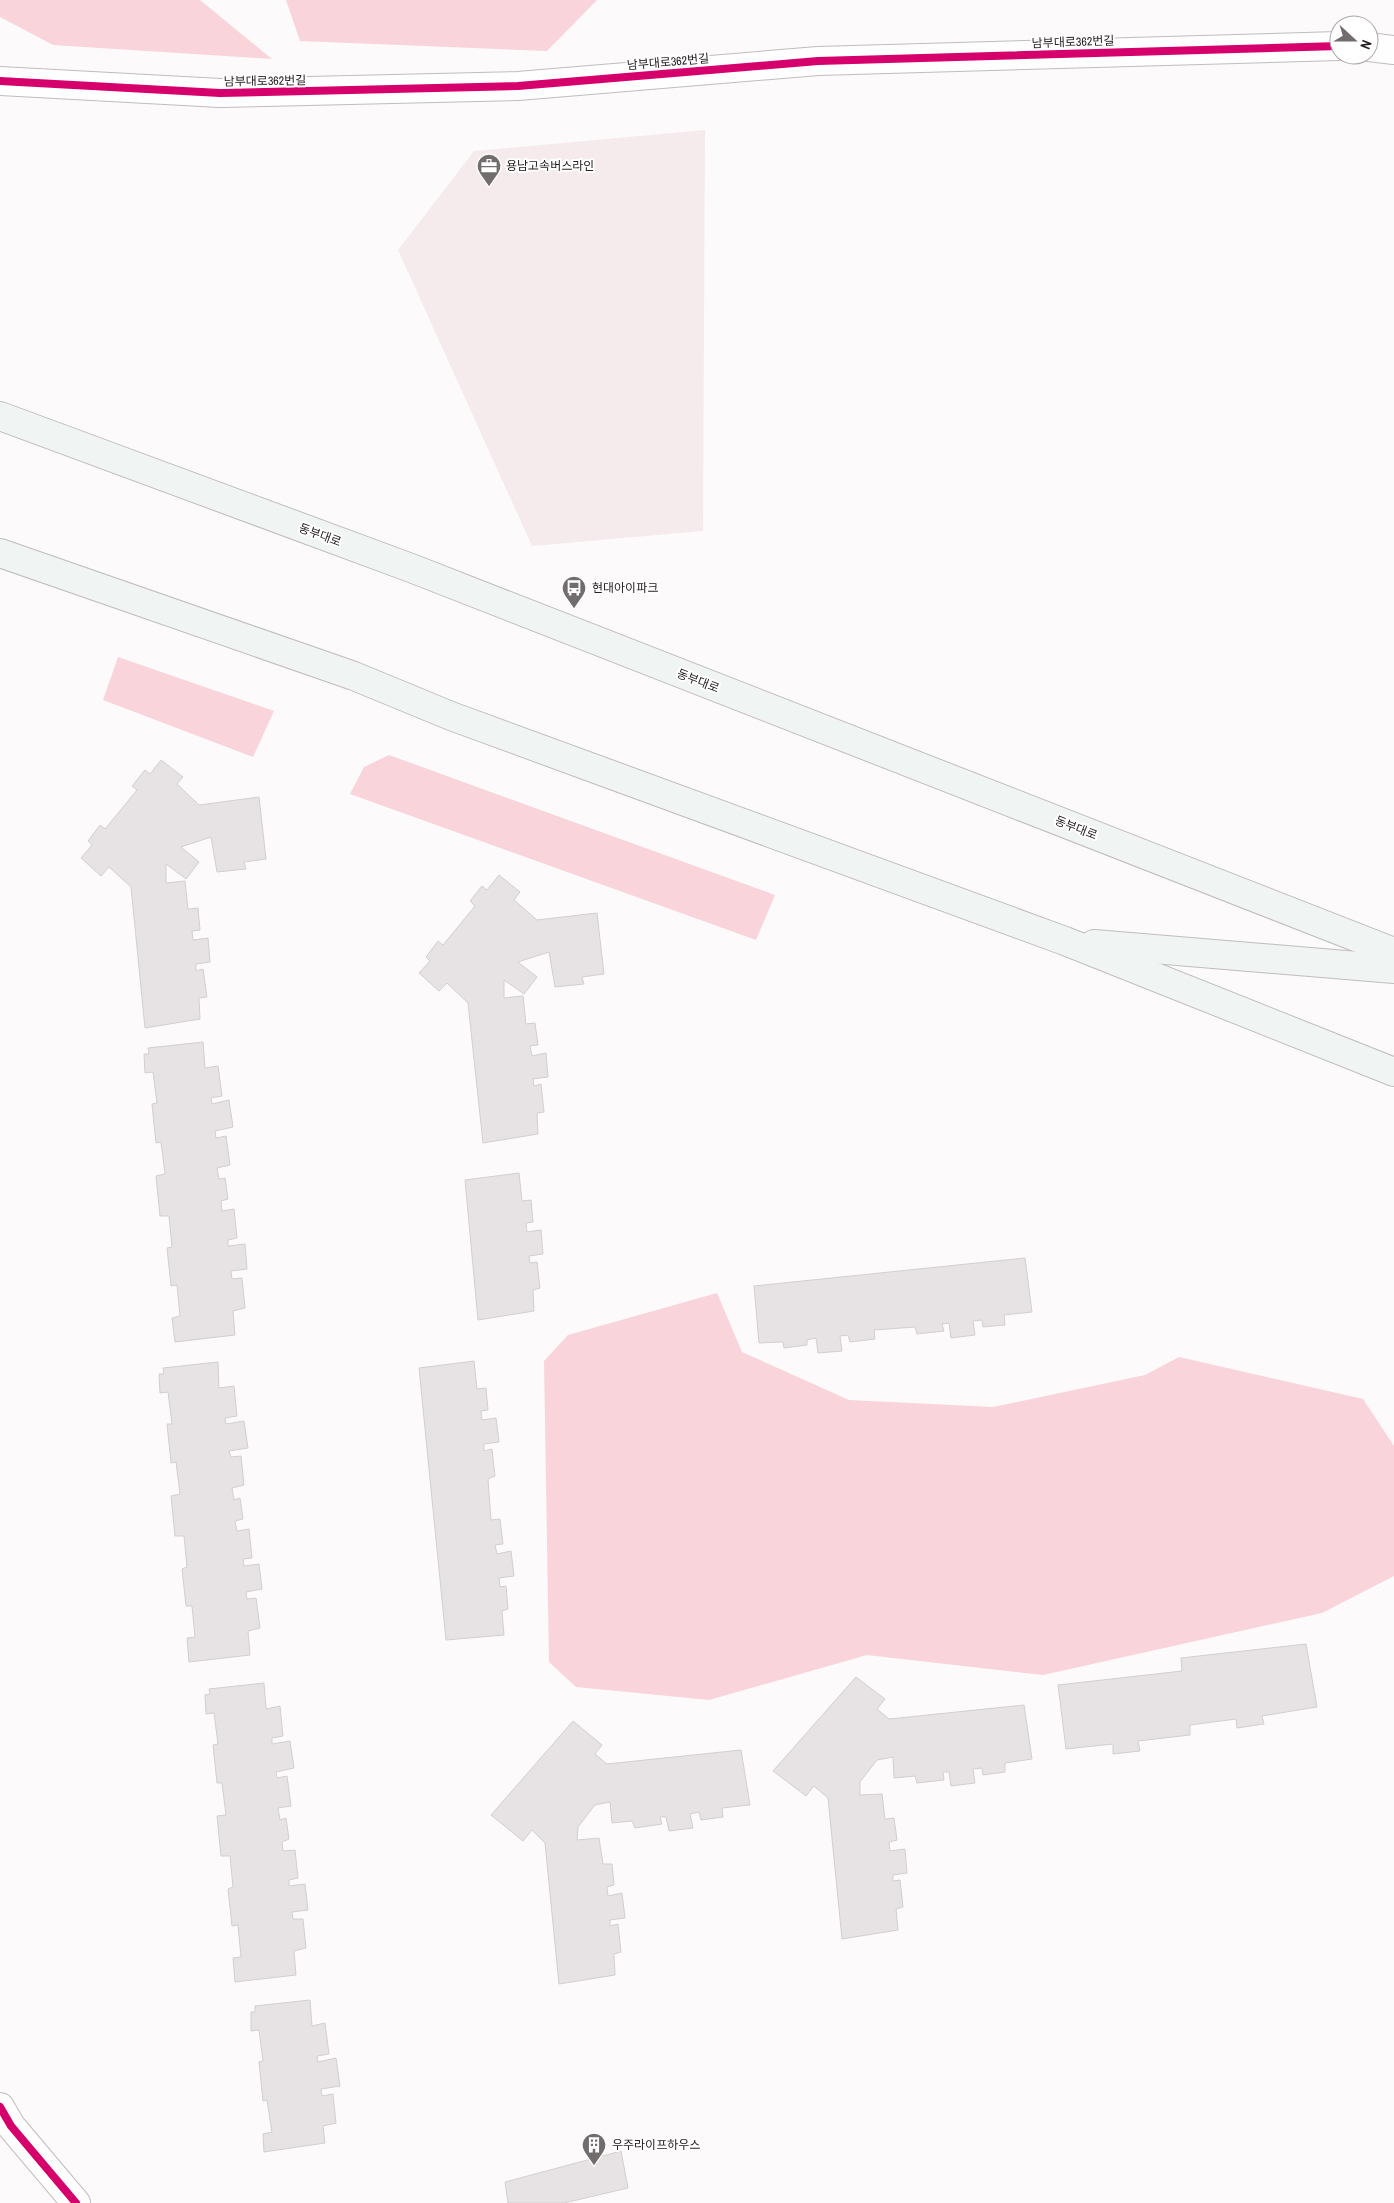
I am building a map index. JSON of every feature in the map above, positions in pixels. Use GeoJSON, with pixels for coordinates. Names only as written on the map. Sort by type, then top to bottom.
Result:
{"type":"FeatureCollection","features":[{"type":"Feature","properties":{"kind":"main road","name":"동부대로"},"geometry":{"type":"LineString","coordinates":[[0,416],[411,568],[1394,952]]}},
{"type":"Feature","properties":{"kind":"main road"},"geometry":{"type":"LineString","coordinates":[[0,553],[354,676],[451,716],[1065,941],[1394,1072]]}},
{"type":"Feature","properties":{"kind":"main road"},"geometry":{"type":"LineString","coordinates":[[1065,941],[1394,969]]}},
{"type":"Feature","properties":{"kind":"street","name":"남부대로362번길"},"geometry":{"type":"LineString","coordinates":[[0,81],[220,93],[518,86],[818,60],[1329,46]]}},
{"type":"Feature","properties":{"kind":"street"},"geometry":{"type":"LineString","coordinates":[[1379,48],[1394,50]]}},
{"type":"Feature","properties":{"kind":"street"},"geometry":{"type":"LineString","coordinates":[[0,2107],[11,2126],[69,2195]]}},
{"type":"Feature","properties":{"kind":"street"},"geometry":{"type":"LineString","coordinates":[[0,2141],[69,2195]]}},
{"type":"Feature","properties":{"kind":"shaded area"},"geometry":{"type":"Polygon","coordinates":[[[0,0],[200,0],[272,59],[53,45],[0,17],[0,0]]]}},
{"type":"Feature","properties":{"kind":"shaded area"},"geometry":{"type":"Polygon","coordinates":[[[286,0],[597,0],[547,51],[300,41],[286,0]]]}},
{"type":"Feature","properties":{"kind":"shaded area"},"geometry":{"type":"Polygon","coordinates":[[[705,130],[703,531],[532,546],[398,250],[474,151],[705,130]]]}},
{"type":"Feature","properties":{"kind":"shaded area"},"geometry":{"type":"Polygon","coordinates":[[[118,657],[274,711],[253,757],[103,700],[118,657]]]}},
{"type":"Feature","properties":{"kind":"shaded area"},"geometry":{"type":"Polygon","coordinates":[[[389,755],[775,895],[756,940],[350,794],[364,767],[389,755]]]}},
{"type":"Feature","properties":{"kind":"shaded area"},"geometry":{"type":"Polygon","coordinates":[[[717,1293],[742,1352],[849,1400],[993,1407],[1145,1375],[1179,1357],[1363,1399],[1394,1446],[1394,1576],[1322,1613],[1043,1675],[867,1655],[709,1700],[576,1687],[549,1662],[544,1361],[568,1335],[717,1293]]]}},
{"type":"Feature","properties":{"kind":"building"},"geometry":{"type":"Polygon","coordinates":[[[161,760],[183,777],[177,784],[199,805],[259,797],[266,859],[244,862],[246,869],[217,872],[211,837],[181,847],[199,862],[186,879],[166,864],[166,883],[185,881],[188,909],[198,908],[200,930],[192,931],[193,940],[208,938],[210,962],[196,964],[196,971],[203,969],[207,997],[199,998],[200,1019],[145,1028],[131,887],[109,867],[101,876],[81,858],[92,845],[88,841],[100,825],[105,829],[137,790],[132,786],[145,770],[150,774],[161,760]]]}},
{"type":"Feature","properties":{"kind":"building"},"geometry":{"type":"Polygon","coordinates":[[[499,875],[520,892],[514,900],[537,920],[597,913],[604,974],[582,977],[584,984],[555,987],[549,952],[518,962],[537,977],[524,994],[504,980],[504,998],[523,996],[526,1024],[535,1023],[538,1045],[530,1046],[532,1056],[546,1053],[548,1077],[533,1079],[534,1086],[541,1084],[544,1112],[537,1113],[538,1134],[483,1143],[468,1003],[447,983],[439,991],[419,973],[430,961],[426,957],[438,941],[443,945],[475,906],[470,901],[482,886],[487,890],[499,875]]]}},
{"type":"Feature","properties":{"kind":"building"},"geometry":{"type":"Polygon","coordinates":[[[203,1042],[205,1068],[218,1066],[222,1096],[211,1098],[212,1104],[229,1100],[233,1127],[215,1131],[216,1138],[226,1136],[230,1165],[217,1168],[219,1179],[225,1178],[228,1199],[221,1201],[222,1211],[234,1209],[237,1238],[228,1240],[228,1246],[245,1244],[247,1269],[231,1271],[232,1279],[242,1278],[245,1308],[233,1311],[235,1335],[175,1342],[172,1318],[180,1316],[177,1285],[171,1286],[167,1248],[172,1247],[169,1216],[160,1216],[156,1176],[165,1174],[161,1142],[156,1143],[152,1104],[157,1103],[153,1072],[145,1073],[144,1054],[149,1054],[148,1048],[203,1042]]]}},
{"type":"Feature","properties":{"kind":"building"},"geometry":{"type":"Polygon","coordinates":[[[519,1173],[522,1201],[531,1200],[533,1222],[526,1223],[527,1232],[541,1230],[543,1254],[529,1256],[530,1263],[537,1262],[540,1288],[533,1290],[534,1311],[478,1320],[465,1180],[519,1173]]]}},
{"type":"Feature","properties":{"kind":"building"},"geometry":{"type":"Polygon","coordinates":[[[1025,1258],[1032,1312],[1004,1315],[1005,1325],[983,1327],[982,1320],[973,1321],[975,1335],[951,1338],[949,1323],[942,1324],[944,1331],[917,1334],[915,1327],[874,1330],[875,1339],[850,1342],[848,1335],[840,1336],[842,1351],[818,1353],[816,1338],[807,1340],[807,1345],[784,1348],[783,1342],[759,1343],[754,1286],[1025,1258]]]}},
{"type":"Feature","properties":{"kind":"building"},"geometry":{"type":"Polygon","coordinates":[[[474,1361],[477,1389],[486,1388],[488,1410],[481,1411],[482,1420],[496,1418],[499,1442],[484,1444],[484,1451],[492,1449],[495,1476],[488,1479],[491,1520],[500,1519],[503,1544],[495,1545],[497,1554],[511,1551],[514,1576],[499,1578],[500,1587],[506,1586],[508,1609],[502,1611],[504,1635],[446,1640],[419,1368],[474,1361]]]}},
{"type":"Feature","properties":{"kind":"building"},"geometry":{"type":"Polygon","coordinates":[[[218,1362],[219,1388],[234,1386],[237,1416],[225,1418],[226,1424],[244,1421],[248,1448],[229,1451],[231,1457],[241,1456],[244,1485],[232,1488],[234,1500],[240,1498],[243,1519],[235,1521],[237,1531],[249,1529],[252,1558],[243,1559],[244,1566],[259,1564],[262,1589],[246,1592],[247,1599],[256,1598],[260,1628],[248,1631],[250,1655],[189,1662],[187,1638],[195,1637],[192,1606],[186,1606],[182,1569],[187,1567],[184,1536],[175,1536],[171,1496],[180,1494],[176,1462],[171,1463],[167,1424],[172,1424],[168,1392],[160,1393],[159,1374],[164,1374],[163,1368],[218,1362]]]}},
{"type":"Feature","properties":{"kind":"building"},"geometry":{"type":"Polygon","coordinates":[[[1306,1644],[1317,1707],[1262,1716],[1264,1724],[1237,1728],[1236,1719],[1190,1725],[1190,1735],[1138,1741],[1140,1751],[1113,1754],[1113,1744],[1066,1749],[1058,1685],[1182,1671],[1181,1658],[1306,1644]]]}},
{"type":"Feature","properties":{"kind":"building"},"geometry":{"type":"Polygon","coordinates":[[[856,1677],[885,1699],[877,1709],[889,1719],[1024,1705],[1032,1759],[1005,1763],[1005,1772],[983,1775],[982,1768],[973,1769],[975,1783],[951,1786],[949,1772],[943,1772],[944,1780],[917,1783],[915,1776],[894,1778],[893,1757],[877,1760],[860,1782],[860,1795],[882,1794],[885,1819],[894,1818],[897,1840],[889,1842],[890,1851],[905,1849],[907,1873],[893,1875],[893,1881],[900,1880],[903,1907],[896,1909],[898,1930],[842,1939],[828,1798],[814,1786],[806,1796],[773,1771],[856,1677]]]}},
{"type":"Feature","properties":{"kind":"building"},"geometry":{"type":"Polygon","coordinates":[[[264,1683],[266,1709],[280,1706],[283,1736],[272,1738],[272,1744],[290,1741],[294,1768],[276,1772],[277,1778],[287,1776],[291,1806],[278,1808],[280,1820],[286,1818],[289,1839],[282,1842],[283,1851],[295,1850],[298,1878],[289,1880],[289,1886],[305,1884],[308,1910],[292,1912],[293,1919],[303,1919],[306,1948],[294,1951],[296,1975],[235,1982],[233,1958],[241,1957],[238,1925],[232,1926],[228,1889],[233,1887],[230,1856],[221,1856],[217,1816],[226,1815],[222,1783],[217,1783],[213,1745],[218,1744],[214,1713],[206,1714],[205,1695],[210,1694],[209,1689],[264,1683]]]}},
{"type":"Feature","properties":{"kind":"building"},"geometry":{"type":"Polygon","coordinates":[[[573,1721],[602,1745],[595,1754],[607,1764],[741,1750],[750,1805],[722,1808],[723,1817],[701,1820],[699,1812],[690,1814],[693,1828],[669,1831],[666,1817],[660,1817],[662,1824],[635,1828],[632,1821],[612,1823],[610,1802],[595,1805],[578,1827],[577,1840],[599,1838],[603,1864],[612,1864],[614,1885],[607,1887],[608,1896],[622,1893],[625,1918],[610,1920],[610,1926],[618,1924],[621,1952],[614,1954],[615,1975],[559,1984],[545,1843],[532,1830],[523,1841],[491,1815],[573,1721]]]}},
{"type":"Feature","properties":{"kind":"building"},"geometry":{"type":"Polygon","coordinates":[[[310,2000],[312,2026],[325,2023],[329,2054],[317,2056],[318,2062],[336,2058],[340,2086],[321,2089],[322,2096],[333,2094],[336,2123],[323,2126],[325,2143],[264,2152],[263,2134],[272,2132],[267,2100],[263,2101],[259,2062],[263,2061],[259,2030],[251,2031],[251,2012],[255,2012],[255,2006],[310,2000]]]}},
{"type":"Feature","properties":{"kind":"building","name":"우주라이프하우스"},"geometry":{"type":"Polygon","coordinates":[[[621,2151],[628,2188],[564,2203],[508,2203],[505,2182],[621,2151]]]}},
{"type":"Feature","properties":{"kind":"cycle path"},"geometry":{"type":"LineString","coordinates":[[0,81],[220,93],[518,86],[818,61],[1329,46]]}},
{"type":"Feature","properties":{"kind":"cycle path"},"geometry":{"type":"LineString","coordinates":[[0,2107],[11,2126],[76,2203]]}},
{"type":"Feature","properties":{"kind":"place","name":"용남고속버스라인"},"geometry":{"type":"Point","coordinates":[489,187]}},
{"type":"Feature","properties":{"kind":"place","name":"현대아이파크"},"geometry":{"type":"Point","coordinates":[574,609]}},
{"type":"Feature","properties":{"kind":"place","name":"우주라이프하우스"},"geometry":{"type":"Point","coordinates":[594,2166]}}]}
